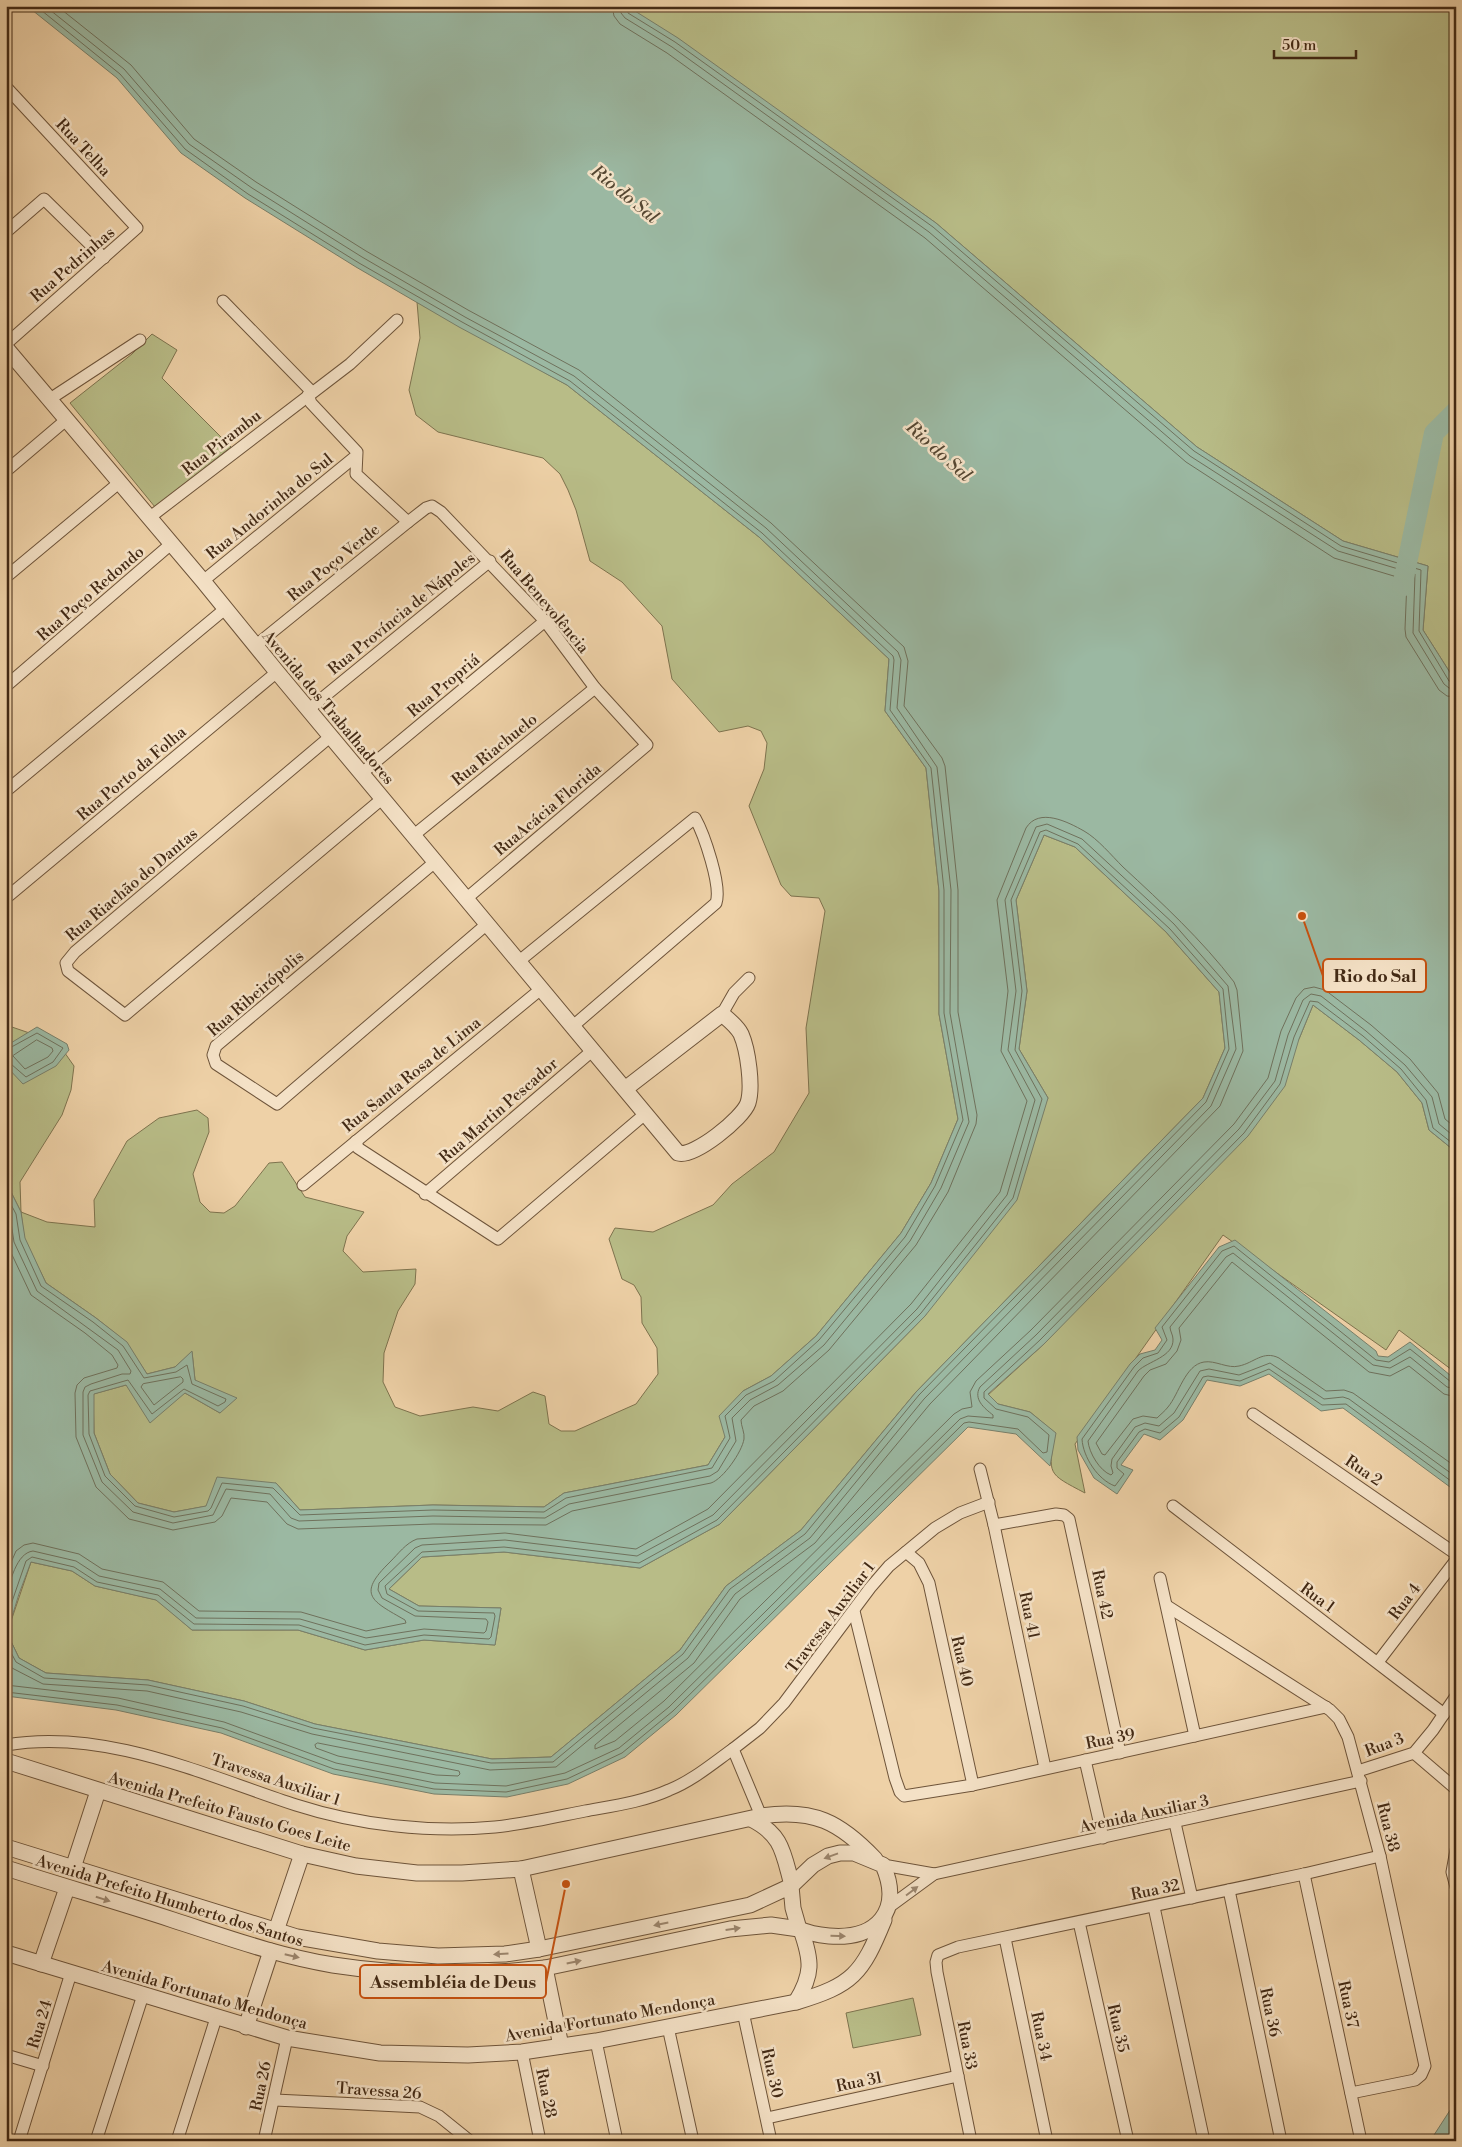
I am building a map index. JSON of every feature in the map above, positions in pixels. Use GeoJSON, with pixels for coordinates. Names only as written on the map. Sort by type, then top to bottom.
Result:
{"type":"FeatureCollection","features":[{"type":"Feature","properties":{"kind":"street","name":"Rua Telha"},"geometry":{"type":"LineString","coordinates":[[6,87],[137,228]]}},
{"type":"Feature","properties":{"kind":"street"},"geometry":{"type":"LineString","coordinates":[[6,232],[44,199],[104,258]]}},
{"type":"Feature","properties":{"kind":"street","name":"Rua Pedrinhas"},"geometry":{"type":"LineString","coordinates":[[6,344],[137,228]]}},
{"type":"Feature","properties":{"kind":"street"},"geometry":{"type":"LineString","coordinates":[[223,301],[310,393],[310,403],[357,452],[356,474],[408,522]]}},
{"type":"Feature","properties":{"kind":"street","name":"Rua Pirambu"},"geometry":{"type":"LineString","coordinates":[[149,518],[350,364],[396,320]]}},
{"type":"Feature","properties":{"kind":"street"},"geometry":{"type":"LineString","coordinates":[[50,399],[140,340]]}},
{"type":"Feature","properties":{"kind":"street","name":"Avenida dos Trabalhadores"},"geometry":{"type":"LineString","coordinates":[[9,357],[50,399],[120,482],[592,1051],[674,1149],[680,1153],[684,1154],[707,1143],[745,1109],[748,1100],[750,1090],[744,1044],[737,1028],[722,1014]]}},
{"type":"Feature","properties":{"kind":"street"},"geometry":{"type":"LineString","coordinates":[[6,472],[66,420]]}},
{"type":"Feature","properties":{"kind":"street","name":"Rua Andorinha do Sul"},"geometry":{"type":"LineString","coordinates":[[203,581],[356,456]]}},
{"type":"Feature","properties":{"kind":"street"},"geometry":{"type":"LineString","coordinates":[[6,577],[120,482]]}},
{"type":"Feature","properties":{"kind":"street","name":"Rua Poço Verde"},"geometry":{"type":"LineString","coordinates":[[255,646],[408,522],[426,508],[432,506]]}},
{"type":"Feature","properties":{"kind":"street","name":"Rua Benevolência"},"geometry":{"type":"LineString","coordinates":[[432,506],[438,508],[490,561],[545,622],[595,688],[647,745]]}},
{"type":"Feature","properties":{"kind":"street","name":"Rua Poço Redondo"},"geometry":{"type":"LineString","coordinates":[[6,686],[172,544]]}},
{"type":"Feature","properties":{"kind":"street","name":"Rua Província de Nápoles"},"geometry":{"type":"LineString","coordinates":[[309,709],[490,561]]}},
{"type":"Feature","properties":{"kind":"street"},"geometry":{"type":"LineString","coordinates":[[6,791],[225,609]]}},
{"type":"Feature","properties":{"kind":"street","name":"Rua Propriá"},"geometry":{"type":"LineString","coordinates":[[362,773],[545,622]]}},
{"type":"Feature","properties":{"kind":"street","name":"Rua Porto da Folha"},"geometry":{"type":"LineString","coordinates":[[6,898],[277,672]]}},
{"type":"Feature","properties":{"kind":"street","name":"Rua Riachuelo"},"geometry":{"type":"LineString","coordinates":[[414,835],[595,688]]}},
{"type":"Feature","properties":{"kind":"street","name":"Rua Riachão do Dantas"},"geometry":{"type":"LineString","coordinates":[[331,736],[75,952],[66,963],[68,971],[125,1015],[383,798]]}},
{"type":"Feature","properties":{"kind":"street","name":"RuaAcácia Florida"},"geometry":{"type":"LineString","coordinates":[[467,898],[647,745]]}},
{"type":"Feature","properties":{"kind":"street"},"geometry":{"type":"LineString","coordinates":[[518,962],[695,818],[707,846],[718,897],[713,907],[572,1026]]}},
{"type":"Feature","properties":{"kind":"street","name":"Rua Ribeirópolis"},"geometry":{"type":"LineString","coordinates":[[436,862],[216,1046],[213,1055],[216,1064],[276,1104],[487,924]]}},
{"type":"Feature","properties":{"kind":"street"},"geometry":{"type":"LineString","coordinates":[[625,1089],[722,1014],[732,996],[749,978]]}},
{"type":"Feature","properties":{"kind":"street","name":"Rua Santa Rosa de Lima"},"geometry":{"type":"LineString","coordinates":[[303,1185],[541,989]]}},
{"type":"Feature","properties":{"kind":"street","name":"Rua Martin Pescador"},"geometry":{"type":"LineString","coordinates":[[425,1194],[592,1051]]}},
{"type":"Feature","properties":{"kind":"street"},"geometry":{"type":"LineString","coordinates":[[356,1141],[358,1148],[425,1194],[498,1239],[645,1114]]}},
{"type":"Feature","properties":{"kind":"street","name":"Rua 2"},"geometry":{"type":"LineString","coordinates":[[1253,1414],[1456,1554]]}},
{"type":"Feature","properties":{"kind":"street","name":"Rua 41"},"geometry":{"type":"LineString","coordinates":[[980,1469],[989,1502],[1045,1768]]}},
{"type":"Feature","properties":{"kind":"street","name":"Travessa Auxiliar 1"},"geometry":{"type":"LineString","coordinates":[[6,1745],[28,1742],[56,1742],[110,1748],[178,1765],[328,1814],[408,1826],[461,1828],[519,1824],[603,1808],[662,1793],[679,1786],[760,1728],[784,1703],[880,1575],[924,1535],[960,1513],[989,1502]]}},
{"type":"Feature","properties":{"kind":"street","name":"Rua 1"},"geometry":{"type":"LineString","coordinates":[[1173,1506],[1444,1714]]}},
{"type":"Feature","properties":{"kind":"street","name":"Rua 42"},"geometry":{"type":"LineString","coordinates":[[994,1525],[1056,1514],[1064,1515],[1069,1519],[1120,1753]]}},
{"type":"Feature","properties":{"kind":"street","name":"Rua 40"},"geometry":{"type":"LineString","coordinates":[[906,1552],[919,1563],[929,1583],[973,1785]]}},
{"type":"Feature","properties":{"kind":"street","name":"Rua 4"},"geometry":{"type":"LineString","coordinates":[[1378,1662],[1456,1560]]}},
{"type":"Feature","properties":{"kind":"street"},"geometry":{"type":"LineString","coordinates":[[1160,1578],[1195,1736]]}},
{"type":"Feature","properties":{"kind":"street","name":"Rua 38"},"geometry":{"type":"LineString","coordinates":[[1166,1606],[1326,1707],[1339,1719],[1343,1727],[1359,1776],[1380,1856],[1425,2066],[1421,2075],[1414,2080],[1351,2093]]}},
{"type":"Feature","properties":{"kind":"street","name":"Rua 39"},"geometry":{"type":"LineString","coordinates":[[854,1611],[895,1778],[902,1795],[909,1796],[973,1785],[1326,1707]]}},
{"type":"Feature","properties":{"kind":"street","name":"Rua 3"},"geometry":{"type":"LineString","coordinates":[[1359,1776],[1414,1752],[1456,1696]]}},
{"type":"Feature","properties":{"kind":"street"},"geometry":{"type":"LineString","coordinates":[[733,1749],[756,1818],[776,1837],[783,1854],[791,1885],[794,1908],[808,1952],[810,1967],[807,1981],[796,2002]]}},
{"type":"Feature","properties":{"kind":"street"},"geometry":{"type":"LineString","coordinates":[[1414,1752],[1456,1789]]}},
{"type":"Feature","properties":{"kind":"street"},"geometry":{"type":"LineString","coordinates":[[1085,1760],[1104,1838]]}},
{"type":"Feature","properties":{"kind":"street","name":"Avenida Prefeito Fausto Goes Leite"},"geometry":{"type":"LineString","coordinates":[[6,1761],[98,1792],[302,1854],[356,1866],[417,1873],[462,1874],[521,1869],[756,1818],[795,1813],[822,1818],[850,1834],[881,1864]]}},
{"type":"Feature","properties":{"kind":"street","name":"Avenida Auxiliar 3"},"geometry":{"type":"LineString","coordinates":[[934,1874],[1175,1823],[1359,1776]]}},
{"type":"Feature","properties":{"kind":"street"},"geometry":{"type":"LineString","coordinates":[[73,1868],[98,1792]]}},
{"type":"Feature","properties":{"kind":"street"},"geometry":{"type":"LineString","coordinates":[[1175,1823],[1192,1898]]}},
{"type":"Feature","properties":{"kind":"street","name":"Avenida Prefeito Humberto dos Santos"},"geometry":{"type":"LineString","coordinates":[[6,1847],[276,1931],[322,1942],[378,1951],[418,1954],[475,1955],[538,1949],[750,1905],[791,1885]]}},
{"type":"Feature","properties":{"kind":"street"},"geometry":{"type":"LineString","coordinates":[[1456,1850],[1452,1872],[1456,1887]]}},
{"type":"Feature","properties":{"kind":"street"},"geometry":{"type":"LineString","coordinates":[[791,1885],[813,1865],[828,1856],[840,1853],[854,1853],[881,1864],[934,1874]]}},
{"type":"Feature","properties":{"kind":"street"},"geometry":{"type":"LineString","coordinates":[[276,1931],[302,1854]]}},
{"type":"Feature","properties":{"kind":"street","name":"Rua 32"},"geometry":{"type":"LineString","coordinates":[[938,1955],[958,1948],[1380,1856]]}},
{"type":"Feature","properties":{"kind":"street"},"geometry":{"type":"LineString","coordinates":[[881,1864],[890,1884],[889,1908]]}},
{"type":"Feature","properties":{"kind":"street","name":"Avenida Prefeito Humberto dos Santos"},"geometry":{"type":"LineString","coordinates":[[6,1868],[271,1951],[342,1966],[421,1974],[484,1974],[545,1968],[730,1929],[771,1925],[800,1929]]}},
{"type":"Feature","properties":{"kind":"street"},"geometry":{"type":"LineString","coordinates":[[521,1869],[538,1949]]}},
{"type":"Feature","properties":{"kind":"street"},"geometry":{"type":"LineString","coordinates":[[800,1929],[836,1936],[856,1935],[869,1930],[889,1908],[934,1874]]}},
{"type":"Feature","properties":{"kind":"street","name":"Rua 37"},"geometry":{"type":"LineString","coordinates":[[1304,1874],[1361,2141]]}},
{"type":"Feature","properties":{"kind":"street"},"geometry":{"type":"LineString","coordinates":[[41,1964],[67,1888]]}},
{"type":"Feature","properties":{"kind":"street","name":"Rua 36"},"geometry":{"type":"LineString","coordinates":[[1229,1890],[1281,2141]]}},
{"type":"Feature","properties":{"kind":"street"},"geometry":{"type":"LineString","coordinates":[[1154,1906],[1204,2141]]}},
{"type":"Feature","properties":{"kind":"street","name":"Avenida Fortunato Mendonça"},"geometry":{"type":"LineString","coordinates":[[6,1953],[287,2038],[380,2053],[468,2055],[522,2052],[561,2046],[796,2002],[838,1987],[853,1977],[865,1962],[889,1908]]}},
{"type":"Feature","properties":{"kind":"street","name":"Rua 35"},"geometry":{"type":"LineString","coordinates":[[1079,1922],[1128,2141]]}},
{"type":"Feature","properties":{"kind":"street","name":"Rua 34"},"geometry":{"type":"LineString","coordinates":[[1005,1938],[1047,2141]]}},
{"type":"Feature","properties":{"kind":"street"},"geometry":{"type":"LineString","coordinates":[[246,2027],[271,1951]]}},
{"type":"Feature","properties":{"kind":"street","name":"Rua 33"},"geometry":{"type":"LineString","coordinates":[[938,1955],[936,1965],[971,2141]]}},
{"type":"Feature","properties":{"kind":"street"},"geometry":{"type":"LineString","coordinates":[[545,1968],[561,2046]]}},
{"type":"Feature","properties":{"kind":"street","name":"Rua 24"},"geometry":{"type":"LineString","coordinates":[[20,2141],[71,1973]]}},
{"type":"Feature","properties":{"kind":"street"},"geometry":{"type":"LineString","coordinates":[[96,2141],[143,1995]]}},
{"type":"Feature","properties":{"kind":"street","name":"Rua 30"},"geometry":{"type":"LineString","coordinates":[[743,2012],[771,2141]]}},
{"type":"Feature","properties":{"kind":"street"},"geometry":{"type":"LineString","coordinates":[[177,2141],[216,2018]]}},
{"type":"Feature","properties":{"kind":"street"},"geometry":{"type":"LineString","coordinates":[[668,2027],[693,2141]]}},
{"type":"Feature","properties":{"kind":"street","name":"Rua 26"},"geometry":{"type":"LineString","coordinates":[[264,2141],[287,2038]]}},
{"type":"Feature","properties":{"kind":"street"},"geometry":{"type":"LineString","coordinates":[[596,2040],[617,2141]]}},
{"type":"Feature","properties":{"kind":"street","name":"Rua 28"},"geometry":{"type":"LineString","coordinates":[[522,2052],[540,2141]]}},
{"type":"Feature","properties":{"kind":"street"},"geometry":{"type":"LineString","coordinates":[[6,2055],[43,2066]]}},
{"type":"Feature","properties":{"kind":"street","name":"Rua 31"},"geometry":{"type":"LineString","coordinates":[[767,2118],[958,2076]]}},
{"type":"Feature","properties":{"kind":"street","name":"Travessa 26"},"geometry":{"type":"LineString","coordinates":[[274,2100],[420,2107],[439,2116],[470,2141]]}},
{"type":"Feature","properties":{"kind":"green space"},"geometry":{"type":"Polygon","coordinates":[[[627,6],[1456,6],[1456,682],[1423,630],[1428,566],[1343,541],[1197,447],[936,223],[627,6]]]}},
{"type":"Feature","properties":{"kind":"green space"},"geometry":{"type":"Polygon","coordinates":[[[417,302],[567,385],[759,537],[889,659],[885,711],[926,768],[939,891],[939,1014],[958,1119],[931,1183],[901,1233],[816,1336],[771,1376],[743,1391],[725,1437],[708,1465],[564,1493],[544,1507],[433,1505],[300,1510],[276,1483],[207,1506],[174,1512],[138,1503],[110,1474],[94,1433],[93,1394],[126,1385],[185,1393],[220,1413],[195,1380],[192,1352],[175,1367],[147,1374],[126,1342],[96,1318],[46,1283],[24,1238],[21,1212],[47,1222],[95,1227],[94,1200],[127,1141],[159,1118],[197,1110],[208,1118],[209,1132],[193,1174],[200,1202],[210,1212],[224,1213],[235,1206],[269,1163],[282,1162],[305,1197],[364,1212],[347,1236],[343,1251],[363,1272],[416,1269],[415,1284],[398,1311],[384,1353],[383,1382],[395,1407],[420,1416],[473,1407],[498,1411],[533,1392],[545,1396],[549,1424],[561,1431],[575,1431],[636,1404],[658,1374],[657,1348],[642,1323],[641,1297],[634,1285],[622,1279],[609,1239],[615,1228],[653,1232],[713,1205],[732,1184],[774,1152],[809,1093],[806,1028],[825,911],[819,898],[791,896],[781,885],[749,806],[764,769],[767,743],[761,731],[748,726],[719,732],[672,679],[662,626],[622,582],[590,561],[576,510],[568,490],[560,474],[543,458],[438,432],[416,415],[409,390],[420,338],[417,302]]]}},
{"type":"Feature","properties":{"kind":"green space"},"geometry":{"type":"Polygon","coordinates":[[[152,334],[177,350],[162,378],[231,447],[155,507],[70,403],[132,354],[152,334]]]}},
{"type":"Feature","properties":{"kind":"green space"},"geometry":{"type":"Polygon","coordinates":[[[1044,835],[1075,847],[1166,932],[1219,992],[1225,1048],[1203,1098],[916,1392],[801,1530],[726,1586],[680,1650],[551,1757],[492,1759],[315,1724],[244,1701],[148,1680],[46,1673],[19,1658],[7,1633],[31,1562],[72,1571],[95,1586],[157,1600],[192,1630],[298,1630],[365,1650],[424,1640],[495,1645],[501,1608],[419,1606],[389,1589],[422,1557],[504,1552],[640,1568],[720,1524],[925,1316],[1048,1098],[1019,1049],[1027,991],[1016,900],[1044,835]]]}},
{"type":"Feature","properties":{"kind":"green space"},"geometry":{"type":"Polygon","coordinates":[[[1313,1005],[1397,1072],[1422,1103],[1429,1130],[1456,1152],[1456,1373],[1399,1330],[1386,1350],[1223,1235],[1075,1444],[1085,1493],[1063,1481],[1053,1471],[1051,1457],[1055,1433],[1030,1412],[998,1404],[988,1395],[1044,1344],[1089,1296],[1299,1039],[1313,1005]]]}},
{"type":"Feature","properties":{"kind":"green space"},"geometry":{"type":"Polygon","coordinates":[[[6,1025],[50,1040],[60,1046],[74,1066],[71,1090],[62,1115],[20,1182],[21,1212],[6,1182],[6,1025]]]}},
{"type":"Feature","properties":{"kind":"green space"},"geometry":{"type":"Polygon","coordinates":[[[913,1998],[921,2035],[853,2048],[846,2013],[913,1998]]]}},
{"type":"Feature","properties":{"kind":"water","name":"Rio do Sal"},"geometry":{"type":"Polygon","coordinates":[[[31,6],[627,6],[678,38],[936,223],[1197,447],[1343,541],[1428,566],[1423,630],[1456,682],[1456,1152],[1429,1130],[1422,1103],[1397,1072],[1313,1005],[1299,1039],[1285,1086],[1248,1136],[1044,1344],[988,1394],[998,1404],[1030,1412],[1056,1433],[1050,1466],[1016,1434],[968,1427],[676,1715],[625,1757],[568,1784],[507,1797],[434,1794],[333,1774],[221,1733],[116,1710],[6,1696],[6,1182],[21,1212],[25,1238],[46,1283],[127,1342],[147,1374],[175,1367],[192,1351],[195,1380],[237,1398],[220,1413],[185,1393],[150,1423],[126,1385],[94,1394],[94,1433],[110,1474],[138,1503],[174,1512],[206,1506],[217,1477],[276,1483],[300,1510],[433,1505],[544,1507],[564,1493],[708,1465],[725,1437],[719,1416],[743,1391],[771,1376],[816,1336],[901,1233],[931,1183],[958,1119],[939,1014],[939,891],[926,768],[885,711],[889,659],[759,537],[567,385],[459,327],[356,267],[245,198],[181,153],[117,78],[32,10],[31,6]],[[1044,835],[1016,900],[1027,991],[1019,1049],[1048,1098],[1017,1200],[925,1316],[720,1524],[640,1568],[504,1552],[422,1557],[389,1589],[419,1606],[501,1608],[495,1645],[424,1640],[365,1650],[298,1630],[192,1630],[156,1600],[95,1586],[72,1571],[31,1562],[7,1633],[19,1658],[46,1673],[148,1680],[244,1701],[315,1724],[492,1759],[551,1757],[680,1650],[726,1586],[801,1530],[916,1392],[1203,1098],[1225,1048],[1219,992],[1166,932],[1075,847],[1044,835]]]}},
{"type":"Feature","properties":{"kind":"water"},"geometry":{"type":"Polygon","coordinates":[[[37,1027],[67,1044],[69,1050],[56,1066],[23,1084],[6,1066],[6,1046],[37,1027]]]}},
{"type":"Feature","properties":{"kind":"water"},"geometry":{"type":"Polygon","coordinates":[[[1235,1240],[1376,1351],[1378,1356],[1388,1357],[1410,1342],[1456,1380],[1456,1486],[1450,1487],[1343,1408],[1321,1411],[1269,1374],[1240,1386],[1207,1380],[1183,1420],[1160,1440],[1144,1434],[1121,1465],[1133,1470],[1117,1494],[1094,1478],[1078,1450],[1077,1437],[1130,1364],[1140,1354],[1155,1350],[1162,1340],[1155,1328],[1219,1247],[1235,1240]]]}},
{"type":"Feature","properties":{"kind":"water"},"geometry":{"type":"Polygon","coordinates":[[[1456,2101],[1456,2141],[1434,2141],[1434,2135],[1456,2101]]]}},
{"type":"Feature","properties":{"kind":"waterway"},"geometry":{"type":"LineString","coordinates":[[1402,587],[1434,433],[1456,411]]}},
{"type":"Feature","properties":{"kind":"place","name":"Rio do Sal"},"geometry":{"type":"Point","coordinates":[1302,916]}},
{"type":"Feature","properties":{"kind":"place","name":"Assembléia de Deus"},"geometry":{"type":"Point","coordinates":[566,1884]}}]}
